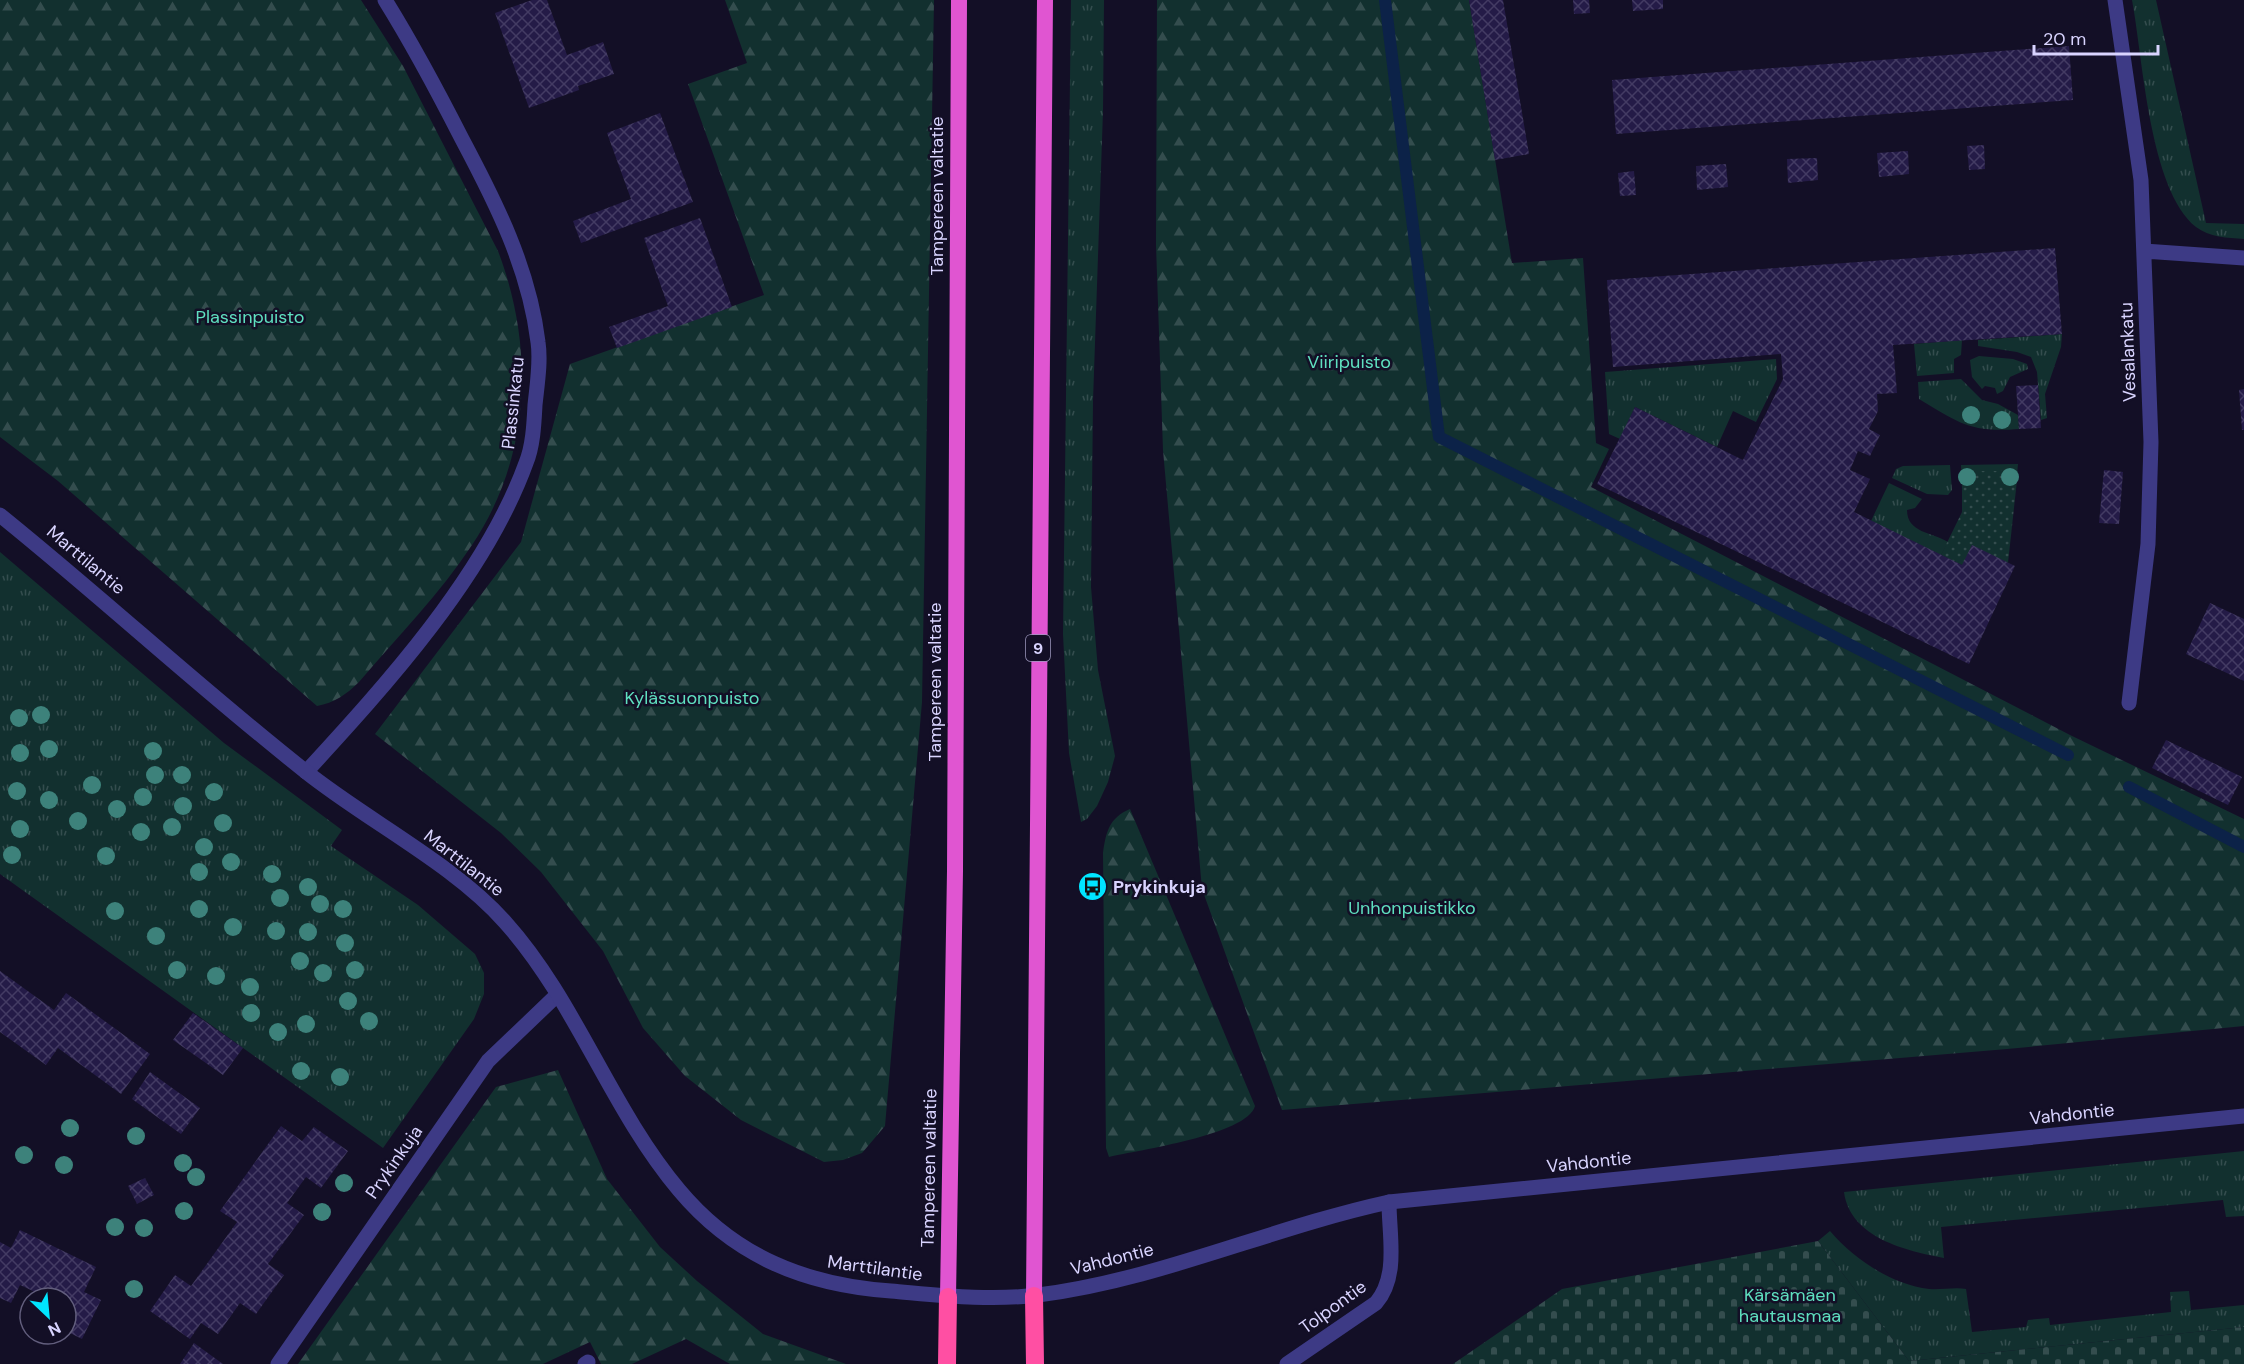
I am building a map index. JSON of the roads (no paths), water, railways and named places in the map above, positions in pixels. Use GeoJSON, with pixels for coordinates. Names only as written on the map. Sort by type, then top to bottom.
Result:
{"type":"FeatureCollection","features":[{"type":"Feature","properties":{"kind":"highway","name":"Tampereen valtatie"},"geometry":{"type":"LineString","coordinates":[[947,1364],[955,871],[959,0]]}},
{"type":"Feature","properties":{"kind":"highway","name":"9"},"geometry":{"type":"LineString","coordinates":[[1035,1364],[1045,0]]}},
{"type":"Feature","properties":{"kind":"street","name":"Plassinkatu"},"geometry":{"type":"LineString","coordinates":[[306,772],[415,646],[486,545],[505,512],[527,461],[534,422],[538,344],[519,261],[496,203],[428,72],[385,0]]}},
{"type":"Feature","properties":{"kind":"street","name":"Vesalankatu"},"geometry":{"type":"LineString","coordinates":[[2115,0],[2141,180],[2151,442],[2148,544],[2129,703]]}},
{"type":"Feature","properties":{"kind":"street"},"geometry":{"type":"LineString","coordinates":[[2144,251],[2244,258]]}},
{"type":"Feature","properties":{"kind":"street","name":"Marttilantie"},"geometry":{"type":"LineString","coordinates":[[0,515],[306,772],[481,898],[529,951],[594,1061],[665,1173],[709,1223],[765,1260],[798,1274],[842,1287],[948,1297]]}},
{"type":"Feature","properties":{"kind":"street","name":"Prykinkuja"},"geometry":{"type":"LineString","coordinates":[[278,1364],[488,1061],[557,995]]}},
{"type":"Feature","properties":{"kind":"street","name":"Vahdontie"},"geometry":{"type":"LineString","coordinates":[[948,1297],[1034,1296],[1127,1278],[1338,1213],[1389,1202],[2244,1116]]}},
{"type":"Feature","properties":{"kind":"street","name":"Tolpontie"},"geometry":{"type":"LineString","coordinates":[[1287,1364],[1376,1303],[1385,1292],[1391,1262],[1389,1202]]}},
{"type":"Feature","properties":{"kind":"waterway"},"geometry":{"type":"LineString","coordinates":[[1385,0],[1439,437],[2068,755]]}},
{"type":"Feature","properties":{"kind":"waterway"},"geometry":{"type":"LineString","coordinates":[[2129,787],[2244,847]]}},
{"type":"Feature","properties":{"kind":"place","name":"Prykinkuja"},"geometry":{"type":"Point","coordinates":[1092,887]}},
{"type":"Feature","properties":{"kind":"park label","name":"Plassinpuisto"},"geometry":{"type":"Point","coordinates":[250,317]}},
{"type":"Feature","properties":{"kind":"park label","name":"Viiripuisto"},"geometry":{"type":"Point","coordinates":[1349,362]}},
{"type":"Feature","properties":{"kind":"park label","name":"Kylässuonpuisto"},"geometry":{"type":"Point","coordinates":[692,698]}},
{"type":"Feature","properties":{"kind":"park label","name":"Unhonpuistikko"},"geometry":{"type":"Point","coordinates":[1412,908]}},
{"type":"Feature","properties":{"kind":"park label","name":"Kärsämäen hautausmaa"},"geometry":{"type":"Point","coordinates":[1790,1305]}}]}
